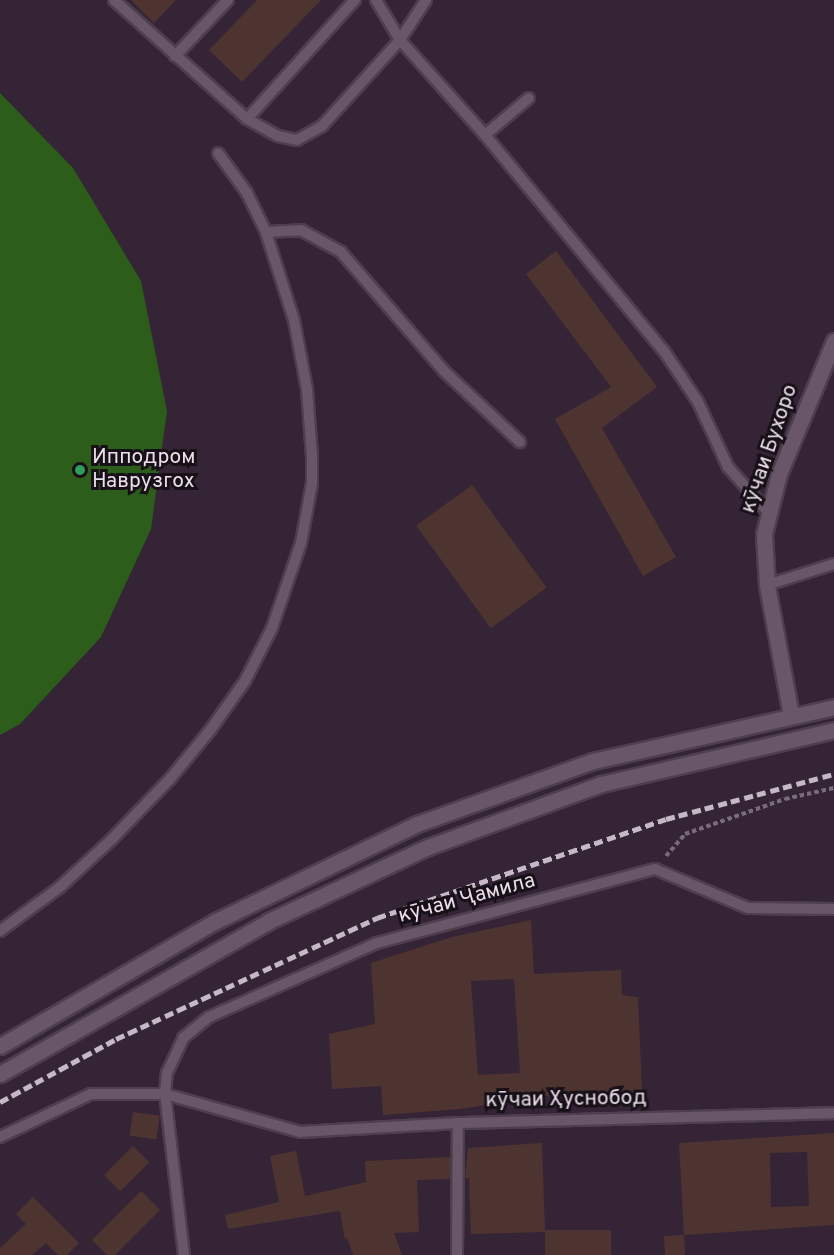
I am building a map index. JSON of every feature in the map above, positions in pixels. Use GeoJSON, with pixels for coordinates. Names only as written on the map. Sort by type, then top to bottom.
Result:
{"type":"FeatureCollection","features":[{"type":"Feature","properties":{"kind":"street","name":"кӯчаи Бухоро"},"geometry":{"type":"LineString","coordinates":[[791,715],[763,555],[767,511],[834,341]]}},
{"type":"Feature","properties":{"kind":"street"},"geometry":{"type":"LineString","coordinates":[[0,1046],[216,921],[316,870],[417,824],[592,761],[834,707]]}},
{"type":"Feature","properties":{"kind":"street"},"geometry":{"type":"LineString","coordinates":[[0,1074],[269,921],[428,847],[601,784],[834,730]]}},
{"type":"Feature","properties":{"kind":"lane"},"geometry":{"type":"LineString","coordinates":[[114,0],[175,57],[247,119],[278,136],[305,138],[345,102],[400,40],[426,0]]}},
{"type":"Feature","properties":{"kind":"lane"},"geometry":{"type":"LineString","coordinates":[[175,57],[228,0]]}},
{"type":"Feature","properties":{"kind":"lane"},"geometry":{"type":"LineString","coordinates":[[247,119],[355,0]]}},
{"type":"Feature","properties":{"kind":"lane"},"geometry":{"type":"LineString","coordinates":[[376,0],[400,40],[485,135],[664,351],[698,402],[728,467],[767,511]]}},
{"type":"Feature","properties":{"kind":"lane"},"geometry":{"type":"LineString","coordinates":[[485,135],[529,98]]}},
{"type":"Feature","properties":{"kind":"lane"},"geometry":{"type":"LineString","coordinates":[[0,931],[80,870],[183,765],[245,681],[282,602],[308,510],[312,456],[307,389],[294,320],[266,232],[247,193],[218,153]]}},
{"type":"Feature","properties":{"kind":"lane"},"geometry":{"type":"LineString","coordinates":[[266,232],[301,231],[341,252],[444,371],[520,442]]}},
{"type":"Feature","properties":{"kind":"lane"},"geometry":{"type":"LineString","coordinates":[[767,585],[834,564]]}},
{"type":"Feature","properties":{"kind":"lane"},"geometry":{"type":"LineString","coordinates":[[655,869],[748,908],[834,909]]}},
{"type":"Feature","properties":{"kind":"lane","name":"кӯчаи Ҷамила"},"geometry":{"type":"LineString","coordinates":[[184,1255],[165,1094],[167,1073],[183,1038],[209,1017],[377,943],[655,869]]}},
{"type":"Feature","properties":{"kind":"lane","name":"кӯчаи Ҳуснобод"},"geometry":{"type":"LineString","coordinates":[[0,1137],[91,1094],[165,1094],[300,1132],[458,1123],[834,1113]]}},
{"type":"Feature","properties":{"kind":"lane"},"geometry":{"type":"LineString","coordinates":[[457,1255],[458,1123]]}},
{"type":"Feature","properties":{"kind":"path"},"geometry":{"type":"LineString","coordinates":[[655,869],[685,834],[785,799],[834,788]]}},
{"type":"Feature","properties":{"kind":"green space","name":"Ипподром Наврузгох"},"geometry":{"type":"Polygon","coordinates":[[[0,93],[73,168],[141,281],[167,411],[151,529],[101,637],[20,724],[0,735],[0,93]]]}},
{"type":"Feature","properties":{"kind":"building"},"geometry":{"type":"Polygon","coordinates":[[[131,0],[176,0],[154,23],[131,0]]]}},
{"type":"Feature","properties":{"kind":"building"},"geometry":{"type":"Polygon","coordinates":[[[257,0],[321,0],[242,82],[209,50],[257,0]]]}},
{"type":"Feature","properties":{"kind":"building"},"geometry":{"type":"Polygon","coordinates":[[[556,251],[657,387],[602,428],[676,557],[643,576],[555,419],[611,387],[526,274],[556,251]]]}},
{"type":"Feature","properties":{"kind":"building"},"geometry":{"type":"Polygon","coordinates":[[[472,485],[547,588],[491,628],[416,526],[472,485]]]}},
{"type":"Feature","properties":{"kind":"building"},"geometry":{"type":"Polygon","coordinates":[[[531,920],[534,974],[621,970],[622,995],[638,997],[642,1092],[571,1095],[571,1092],[460,1109],[383,1115],[381,1086],[332,1089],[329,1034],[375,1024],[371,963],[452,937],[531,920]],[[514,979],[471,981],[478,1075],[520,1073],[514,979]]]}},
{"type":"Feature","properties":{"kind":"building"},"geometry":{"type":"Polygon","coordinates":[[[133,1112],[160,1116],[156,1140],[130,1136],[133,1112]]]}},
{"type":"Feature","properties":{"kind":"building"},"geometry":{"type":"Polygon","coordinates":[[[834,1133],[834,1225],[684,1235],[679,1143],[834,1133]],[[807,1152],[770,1153],[771,1207],[809,1206],[807,1152]]]}},
{"type":"Feature","properties":{"kind":"building"},"geometry":{"type":"Polygon","coordinates":[[[542,1143],[545,1232],[471,1234],[469,1178],[465,1178],[468,1148],[542,1143]]]}},
{"type":"Feature","properties":{"kind":"building"},"geometry":{"type":"Polygon","coordinates":[[[133,1146],[149,1162],[120,1191],[104,1175],[133,1146]]]}},
{"type":"Feature","properties":{"kind":"building"},"geometry":{"type":"Polygon","coordinates":[[[296,1151],[305,1196],[366,1182],[365,1161],[450,1157],[450,1179],[417,1180],[419,1232],[394,1233],[402,1255],[353,1255],[347,1238],[345,1240],[340,1211],[228,1229],[225,1215],[279,1202],[270,1156],[296,1151]]]}},
{"type":"Feature","properties":{"kind":"building"},"geometry":{"type":"Polygon","coordinates":[[[141,1191],[160,1210],[115,1255],[107,1255],[92,1240],[141,1191]]]}},
{"type":"Feature","properties":{"kind":"building"},"geometry":{"type":"Polygon","coordinates":[[[33,1197],[79,1243],[67,1255],[58,1255],[46,1243],[32,1255],[0,1255],[0,1248],[26,1224],[16,1214],[33,1197]]]}},
{"type":"Feature","properties":{"kind":"building"},"geometry":{"type":"Polygon","coordinates":[[[545,1230],[611,1230],[611,1255],[545,1255],[545,1230]]]}},
{"type":"Feature","properties":{"kind":"building"},"geometry":{"type":"Polygon","coordinates":[[[684,1235],[685,1255],[665,1255],[664,1236],[684,1235]]]}},
{"type":"Feature","properties":{"kind":"railway"},"geometry":{"type":"LineString","coordinates":[[0,1102],[116,1039],[377,918],[666,819],[834,774]]}},
{"type":"Feature","properties":{"kind":"place","name":"Ипподром Наврузгох"},"geometry":{"type":"Point","coordinates":[80,470]}}]}
